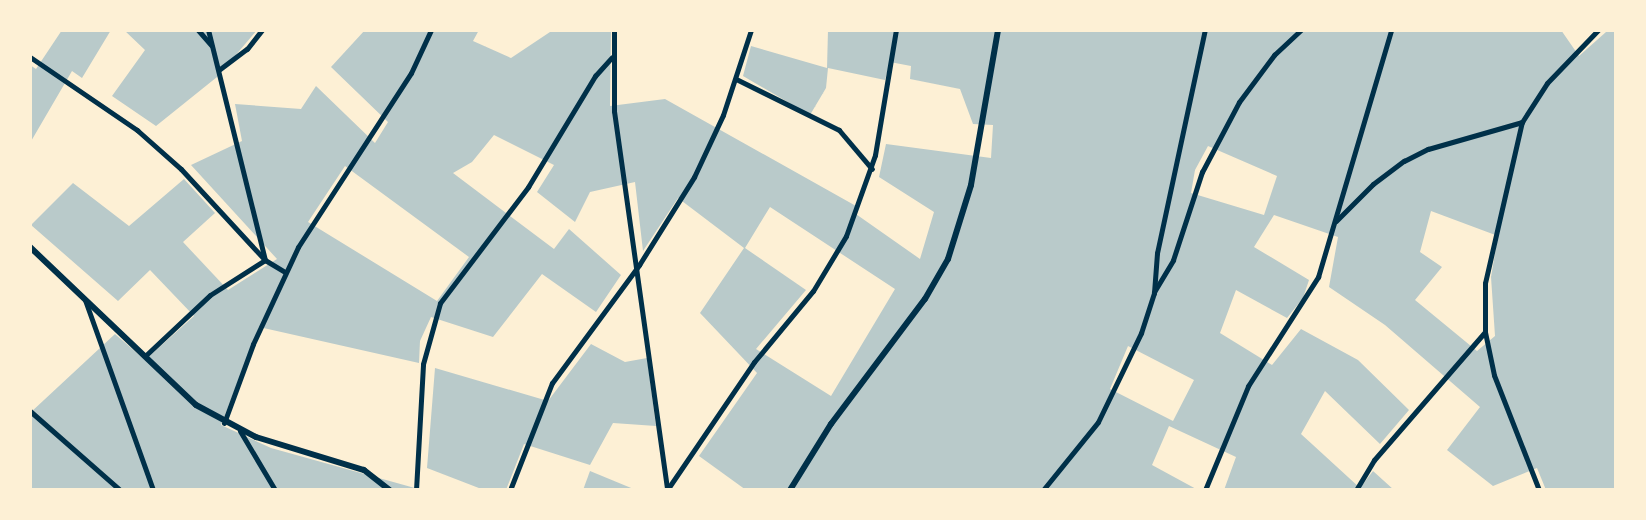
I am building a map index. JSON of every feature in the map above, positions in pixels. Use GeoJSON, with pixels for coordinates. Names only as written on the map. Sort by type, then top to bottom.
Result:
{"type":"FeatureCollection","features":[{"type":"Feature","properties":{"kind":"street"},"geometry":{"type":"LineString","coordinates":[[198,30],[214,48]]}},
{"type":"Feature","properties":{"kind":"street"},"geometry":{"type":"LineString","coordinates":[[208,30],[220,69],[265,260]]}},
{"type":"Feature","properties":{"kind":"street"},"geometry":{"type":"LineString","coordinates":[[220,69],[248,49],[262,30]]}},
{"type":"Feature","properties":{"kind":"street"},"geometry":{"type":"LineString","coordinates":[[224,423],[285,272],[318,213],[411,73],[431,30]]}},
{"type":"Feature","properties":{"kind":"street"},"geometry":{"type":"LineString","coordinates":[[614,30],[612,57],[614,111],[639,265],[667,490]]}},
{"type":"Feature","properties":{"kind":"street"},"geometry":{"type":"LineString","coordinates":[[510,490],[552,383],[639,265],[693,177],[718,129],[751,30]]}},
{"type":"Feature","properties":{"kind":"street"},"geometry":{"type":"LineString","coordinates":[[667,490],[754,362],[828,268],[846,236],[872,169],[896,30]]}},
{"type":"Feature","properties":{"kind":"street"},"geometry":{"type":"LineString","coordinates":[[790,490],[831,424],[925,299],[950,252],[971,184],[998,30]]}},
{"type":"Feature","properties":{"kind":"street"},"geometry":{"type":"LineString","coordinates":[[1154,293],[1158,253],[1205,30]]}},
{"type":"Feature","properties":{"kind":"street"},"geometry":{"type":"LineString","coordinates":[[1043,490],[1084,442],[1110,401],[1141,333],[1154,293],[1173,260],[1202,172],[1239,102],[1274,55],[1301,30]]}},
{"type":"Feature","properties":{"kind":"street"},"geometry":{"type":"LineString","coordinates":[[1205,490],[1248,386],[1311,292],[1335,222],[1391,30]]}},
{"type":"Feature","properties":{"kind":"street"},"geometry":{"type":"LineString","coordinates":[[1539,490],[1494,375],[1485,332],[1484,295],[1489,255],[1522,122],[1552,76],[1598,30]]}},
{"type":"Feature","properties":{"kind":"street"},"geometry":{"type":"LineString","coordinates":[[30,57],[154,145],[265,260],[285,272]]}},
{"type":"Feature","properties":{"kind":"street"},"geometry":{"type":"LineString","coordinates":[[416,490],[423,364],[440,303],[528,187],[595,76],[612,57]]}},
{"type":"Feature","properties":{"kind":"street"},"geometry":{"type":"LineString","coordinates":[[736,79],[838,130],[872,169]]}},
{"type":"Feature","properties":{"kind":"street"},"geometry":{"type":"LineString","coordinates":[[1335,222],[1373,184],[1404,161],[1428,149],[1522,122]]}},
{"type":"Feature","properties":{"kind":"street"},"geometry":{"type":"LineString","coordinates":[[30,247],[186,397],[224,423],[240,431],[364,470],[390,490]]}},
{"type":"Feature","properties":{"kind":"street"},"geometry":{"type":"LineString","coordinates":[[145,356],[210,296],[265,260]]}},
{"type":"Feature","properties":{"kind":"street"},"geometry":{"type":"LineString","coordinates":[[83,296],[153,490]]}},
{"type":"Feature","properties":{"kind":"street"},"geometry":{"type":"LineString","coordinates":[[1356,490],[1374,460],[1485,332]]}},
{"type":"Feature","properties":{"kind":"street"},"geometry":{"type":"LineString","coordinates":[[30,411],[120,490]]}},
{"type":"Feature","properties":{"kind":"street"},"geometry":{"type":"LineString","coordinates":[[240,431],[275,490]]}},
{"type":"Feature","properties":{"kind":"shaded area"},"geometry":{"type":"Polygon","coordinates":[[[62,30],[111,30],[82,78],[72,71],[30,143],[30,65],[36,69],[62,30]]]}},
{"type":"Feature","properties":{"kind":"shaded area"},"geometry":{"type":"Polygon","coordinates":[[[124,30],[257,30],[217,77],[156,126],[112,96],[145,50],[124,30]]]}},
{"type":"Feature","properties":{"kind":"shaded area"},"geometry":{"type":"Polygon","coordinates":[[[365,30],[479,30],[473,41],[511,58],[553,30],[611,30],[610,106],[665,99],[856,206],[853,212],[920,259],[934,212],[879,177],[886,144],[991,158],[993,125],[973,124],[960,89],[910,79],[911,66],[890,62],[885,80],[828,68],[826,88],[810,115],[743,76],[751,46],[827,68],[828,30],[1561,30],[1579,56],[1606,32],[1616,30],[1616,490],[1546,490],[1537,468],[1493,486],[1447,450],[1480,407],[1385,325],[1329,287],[1338,237],[1274,215],[1254,247],[1309,280],[1303,298],[1287,318],[1236,290],[1220,333],[1272,365],[1301,329],[1358,360],[1409,410],[1380,444],[1325,391],[1301,434],[1360,488],[1373,471],[1394,490],[1224,490],[1236,457],[1169,426],[1152,465],[1198,490],[746,490],[699,456],[757,373],[700,313],[744,248],[678,198],[643,251],[635,182],[590,192],[575,222],[537,192],[554,165],[494,135],[472,162],[453,173],[554,249],[569,229],[621,275],[596,312],[542,274],[493,337],[431,317],[420,341],[419,363],[259,327],[221,425],[271,448],[422,490],[30,490],[30,413],[115,334],[145,360],[194,316],[150,270],[118,301],[31,225],[73,183],[129,226],[184,179],[215,213],[183,242],[228,290],[277,259],[191,165],[242,141],[235,104],[301,109],[316,86],[375,143],[388,122],[331,67],[365,30]],[[1208,146],[1195,170],[1191,193],[1264,215],[1277,176],[1208,146]],[[345,166],[308,222],[437,301],[469,257],[345,166]],[[770,207],[745,248],[806,290],[756,349],[831,396],[895,289],[770,207]],[[1431,211],[1420,252],[1442,267],[1415,300],[1477,351],[1495,336],[1491,277],[1498,236],[1431,211]],[[1128,346],[1110,389],[1173,421],[1194,380],[1128,346]]]}},
{"type":"Feature","properties":{"kind":"shaded area"},"geometry":{"type":"Polygon","coordinates":[[[591,344],[625,362],[647,358],[656,426],[613,423],[590,465],[524,444],[506,490],[484,490],[427,468],[435,368],[548,401],[591,344]]]}},
{"type":"Feature","properties":{"kind":"shaded area"},"geometry":{"type":"Polygon","coordinates":[[[590,471],[636,490],[583,490],[590,471]]]}}]}
